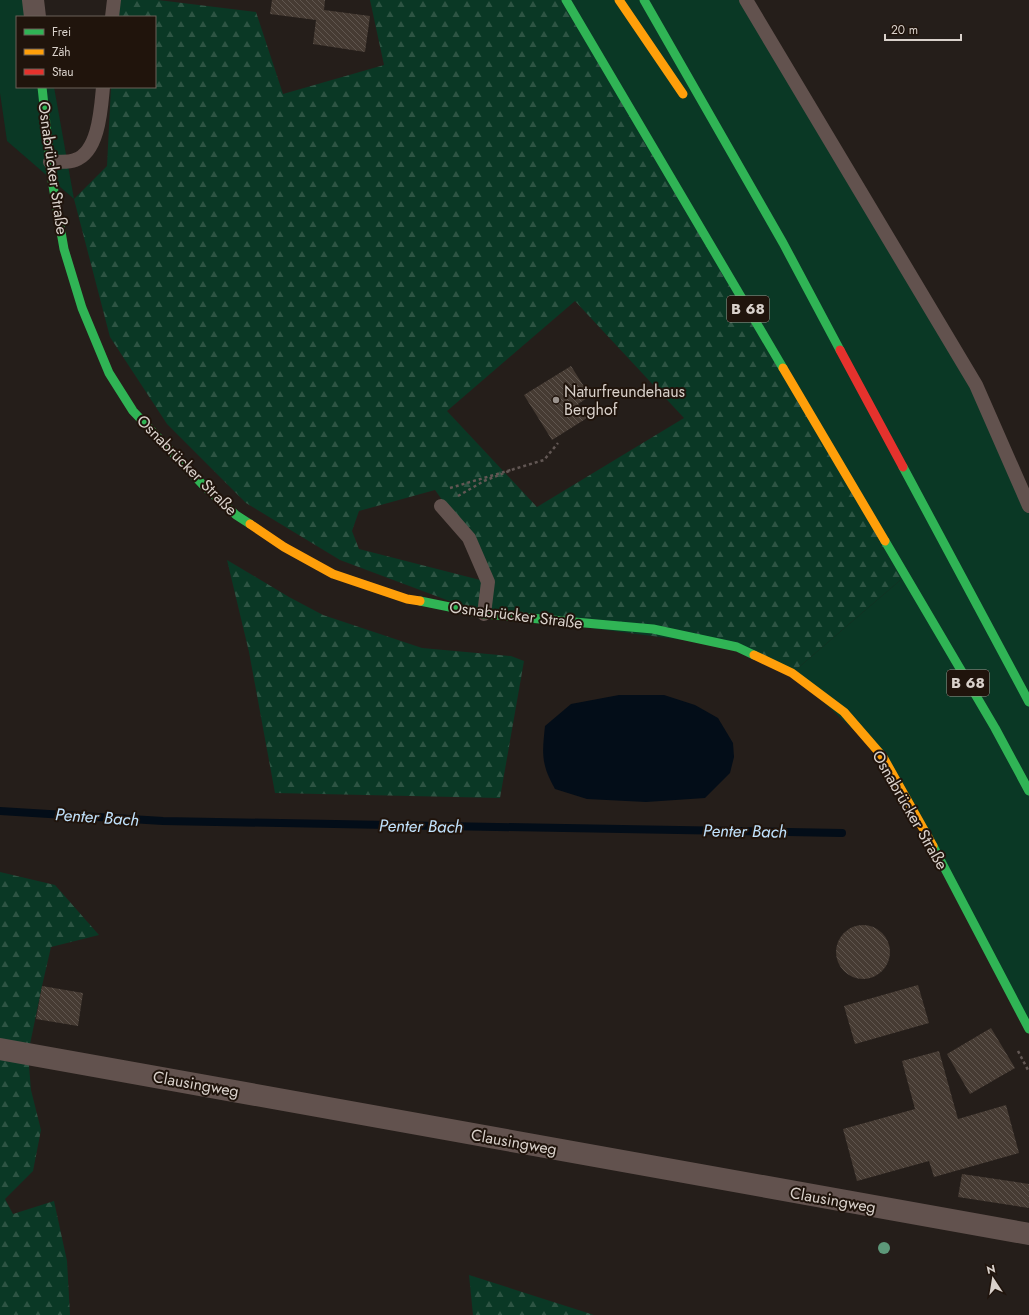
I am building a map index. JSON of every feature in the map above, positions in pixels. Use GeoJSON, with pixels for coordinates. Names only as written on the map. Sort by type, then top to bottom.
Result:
{"type":"FeatureCollection","features":[{"type":"Feature","properties":{"kind":"main road"},"geometry":{"type":"LineString","coordinates":[[620,0],[686,99]]}},
{"type":"Feature","properties":{"kind":"main road","name":"B 68"},"geometry":{"type":"LineString","coordinates":[[644,0],[783,243],[1029,702]]}},
{"type":"Feature","properties":{"kind":"main road","name":"B 68"},"geometry":{"type":"LineString","coordinates":[[562,3],[592,42],[995,728],[1029,791]]}},
{"type":"Feature","properties":{"kind":"main road","name":"Osnabrücker Straße"},"geometry":{"type":"LineString","coordinates":[[42,88],[50,162],[64,249],[82,308],[108,373],[133,411],[204,486],[236,515],[284,547],[333,574],[407,599],[484,614],[652,629],[737,647],[792,673],[844,712],[883,757],[928,836],[1029,1029]]}},
{"type":"Feature","properties":{"kind":"main road","name":"B 68"},"geometry":{"type":"LineString","coordinates":[[712,138],[783,243]]}},
{"type":"Feature","properties":{"kind":"street"},"geometry":{"type":"LineString","coordinates":[[33,0],[35,16]]}},
{"type":"Feature","properties":{"kind":"street","name":"Clausingweg"},"geometry":{"type":"LineString","coordinates":[[0,1049],[1029,1234]]}},
{"type":"Feature","properties":{"kind":"lane"},"geometry":{"type":"LineString","coordinates":[[112,16],[114,0]]}},
{"type":"Feature","properties":{"kind":"lane"},"geometry":{"type":"LineString","coordinates":[[746,0],[976,385],[1029,506]]}},
{"type":"Feature","properties":{"kind":"lane"},"geometry":{"type":"LineString","coordinates":[[50,162],[76,160],[89,150],[99,126],[104,88]]}},
{"type":"Feature","properties":{"kind":"lane"},"geometry":{"type":"LineString","coordinates":[[441,506],[469,538],[488,582],[484,614]]}},
{"type":"Feature","properties":{"kind":"path"},"geometry":{"type":"LineString","coordinates":[[514,469],[484,482],[441,506],[436,492],[544,460],[558,443]]}},
{"type":"Feature","properties":{"kind":"green space"},"geometry":{"type":"Polygon","coordinates":[[[0,0],[38,0],[41,16],[16,16],[16,88],[54,88],[74,199],[7,141],[0,93],[0,0]]]}},
{"type":"Feature","properties":{"kind":"green space"},"geometry":{"type":"Polygon","coordinates":[[[115,0],[158,0],[256,12],[283,94],[384,65],[370,0],[566,0],[905,576],[792,673],[737,647],[484,614],[340,560],[246,503],[167,424],[110,337],[74,199],[107,166],[111,88],[156,88],[156,16],[114,16],[115,0]],[[575,301],[447,411],[537,507],[684,418],[575,301]],[[435,490],[359,511],[352,531],[359,549],[488,582],[445,504],[435,490]]]}},
{"type":"Feature","properties":{"kind":"green space"},"geometry":{"type":"Polygon","coordinates":[[[566,0],[746,0],[976,385],[1029,506],[1029,1029],[883,757],[792,673],[905,576],[566,0]]]}},
{"type":"Feature","properties":{"kind":"green space"},"geometry":{"type":"Polygon","coordinates":[[[227,560],[289,597],[323,615],[422,648],[511,656],[524,661],[500,798],[275,793],[249,652],[227,560]]]}},
{"type":"Feature","properties":{"kind":"green space"},"geometry":{"type":"Polygon","coordinates":[[[0,872],[55,885],[99,935],[51,947],[28,1054],[31,1090],[41,1130],[33,1171],[5,1199],[13,1214],[54,1201],[67,1261],[70,1315],[0,1315],[0,872]]]}},
{"type":"Feature","properties":{"kind":"green space"},"geometry":{"type":"Polygon","coordinates":[[[469,1275],[594,1315],[473,1315],[469,1275]]]}},
{"type":"Feature","properties":{"kind":"shaded area"},"geometry":{"type":"Polygon","coordinates":[[[619,695],[664,695],[695,705],[718,718],[733,743],[734,757],[730,773],[705,798],[646,802],[587,799],[555,789],[547,773],[544,759],[543,744],[545,726],[571,704],[619,695]]]}},
{"type":"Feature","properties":{"kind":"building"},"geometry":{"type":"Polygon","coordinates":[[[272,0],[325,0],[324,10],[370,16],[365,52],[313,44],[316,20],[270,14],[272,0]]]}},
{"type":"Feature","properties":{"kind":"building","name":"Naturfreundehaus Berghof"},"geometry":{"type":"Polygon","coordinates":[[[571,366],[590,396],[578,404],[587,418],[552,440],[524,395],[571,366]]]}},
{"type":"Feature","properties":{"kind":"building"},"geometry":{"type":"Polygon","coordinates":[[[863,925],[873,927],[882,933],[888,942],[890,952],[888,962],[882,971],[873,977],[863,979],[853,977],[844,971],[838,962],[836,952],[838,942],[844,933],[853,927],[863,925]]]}},
{"type":"Feature","properties":{"kind":"building"},"geometry":{"type":"Polygon","coordinates":[[[918,985],[929,1023],[855,1044],[844,1006],[918,985]]]}},
{"type":"Feature","properties":{"kind":"building"},"geometry":{"type":"Polygon","coordinates":[[[42,986],[83,993],[78,1026],[36,1019],[42,986]]]}},
{"type":"Feature","properties":{"kind":"building"},"geometry":{"type":"Polygon","coordinates":[[[991,1028],[1015,1068],[970,1094],[947,1054],[991,1028]]]}},
{"type":"Feature","properties":{"kind":"building"},"geometry":{"type":"Polygon","coordinates":[[[939,1051],[958,1119],[1006,1105],[1019,1153],[934,1177],[929,1161],[857,1181],[843,1129],[915,1109],[902,1061],[939,1051]]]}},
{"type":"Feature","properties":{"kind":"building"},"geometry":{"type":"Polygon","coordinates":[[[962,1174],[1029,1184],[1029,1208],[958,1197],[962,1174]]]}},
{"type":"Feature","properties":{"kind":"waterway","name":"Penter Bach"},"geometry":{"type":"LineString","coordinates":[[0,811],[163,821],[842,833]]}},
{"type":"Feature","properties":{"kind":"traffic: fast"},"geometry":{"type":"LineString","coordinates":[[566,0],[783,368]]}},
{"type":"Feature","properties":{"kind":"traffic: fast"},"geometry":{"type":"LineString","coordinates":[[644,0],[783,243],[840,350]]}},
{"type":"Feature","properties":{"kind":"traffic: fast"},"geometry":{"type":"LineString","coordinates":[[42,88],[52,180],[64,249],[82,308],[109,373],[133,411],[204,486],[236,515],[250,524]]}},
{"type":"Feature","properties":{"kind":"traffic: fast"},"geometry":{"type":"LineString","coordinates":[[903,467],[1029,702]]}},
{"type":"Feature","properties":{"kind":"traffic: fast"},"geometry":{"type":"LineString","coordinates":[[885,541],[995,728],[1029,791]]}},
{"type":"Feature","properties":{"kind":"traffic: fast"},"geometry":{"type":"LineString","coordinates":[[420,601],[484,614],[653,629],[737,647],[754,655]]}},
{"type":"Feature","properties":{"kind":"traffic: fast"},"geometry":{"type":"LineString","coordinates":[[933,846],[1029,1029]]}},
{"type":"Feature","properties":{"kind":"traffic: slow"},"geometry":{"type":"LineString","coordinates":[[619,0],[683,94]]}},
{"type":"Feature","properties":{"kind":"traffic: slow"},"geometry":{"type":"LineString","coordinates":[[783,368],[885,541]]}},
{"type":"Feature","properties":{"kind":"traffic: slow"},"geometry":{"type":"LineString","coordinates":[[250,524],[284,547],[333,574],[407,599],[420,601]]}},
{"type":"Feature","properties":{"kind":"traffic: slow"},"geometry":{"type":"LineString","coordinates":[[754,655],[792,673],[844,712],[883,757],[933,846]]}},
{"type":"Feature","properties":{"kind":"traffic: jam"},"geometry":{"type":"LineString","coordinates":[[840,350],[903,467]]}},
{"type":"Feature","properties":{"kind":"place","name":"Naturfreundehaus Berghof"},"geometry":{"type":"Point","coordinates":[556,400]}}]}
